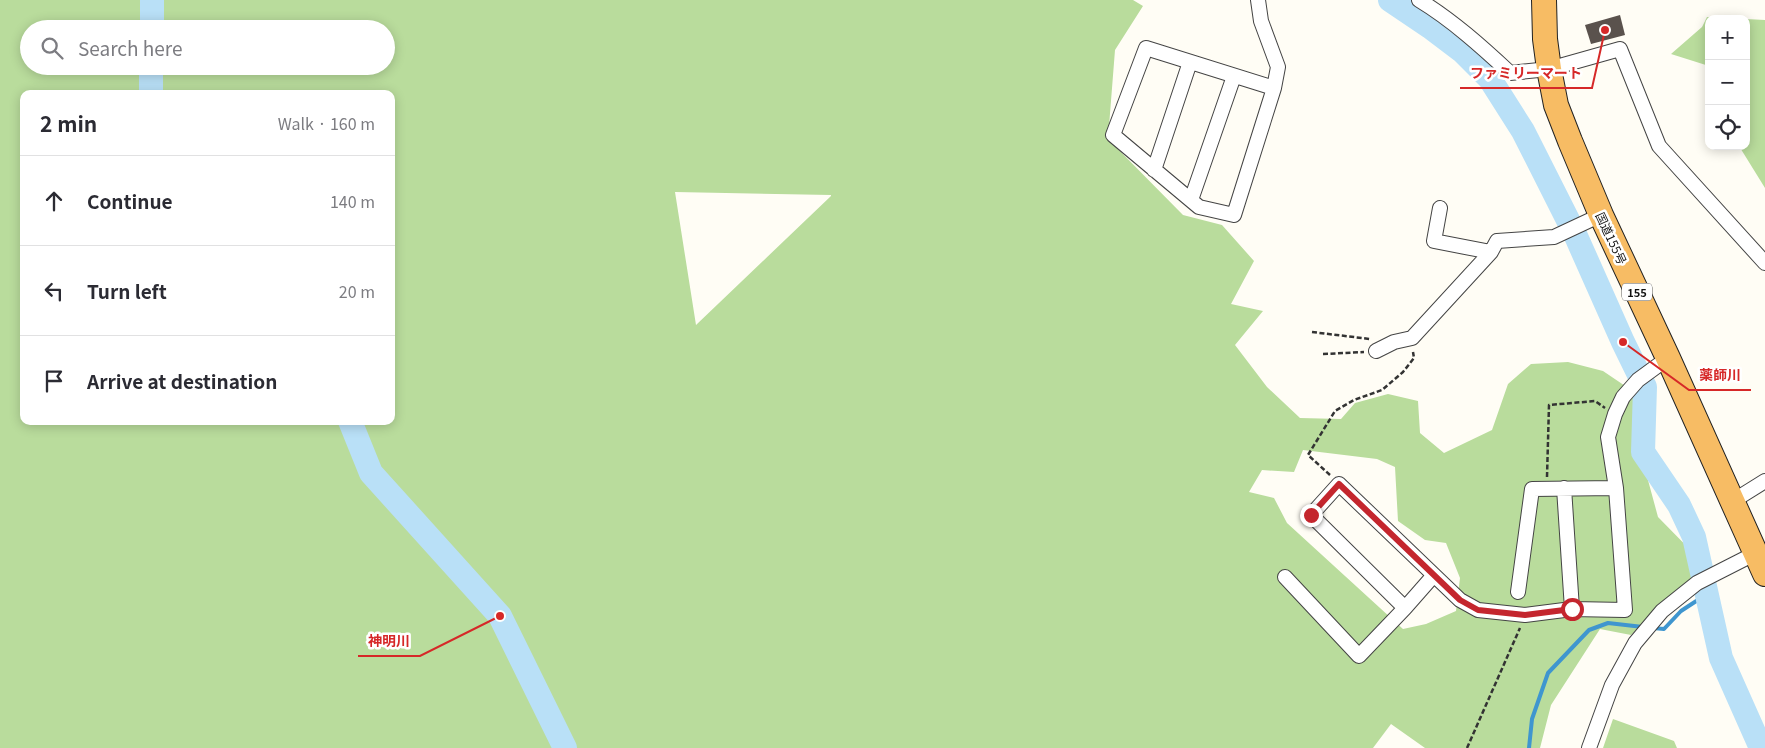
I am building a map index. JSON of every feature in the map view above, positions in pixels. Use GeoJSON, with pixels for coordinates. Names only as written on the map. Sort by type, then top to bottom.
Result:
{"type":"FeatureCollection","features":[{"type":"Feature","properties":{"kind":"highway","name":"国道155号"},"geometry":{"type":"LineString","coordinates":[[1544,0],[1545,39],[1556,105],[1601,215],[1668,358],[1760,564]]}},
{"type":"Feature","properties":{"kind":"street"},"geometry":{"type":"LineString","coordinates":[[1258,0],[1261,21],[1278,67],[1274,88],[1234,215],[1199,206],[1113,135],[1146,48],[1274,88]]}},
{"type":"Feature","properties":{"kind":"street"},"geometry":{"type":"LineString","coordinates":[[1419,0],[1434,9],[1481,46],[1510,73],[1549,69],[1620,49],[1660,146],[1765,262]]}},
{"type":"Feature","properties":{"kind":"street"},"geometry":{"type":"LineString","coordinates":[[1154,170],[1190,62]]}},
{"type":"Feature","properties":{"kind":"street"},"geometry":{"type":"LineString","coordinates":[[1191,200],[1234,76]]}},
{"type":"Feature","properties":{"kind":"street"},"geometry":{"type":"LineString","coordinates":[[1440,208],[1434,241],[1491,252]]}},
{"type":"Feature","properties":{"kind":"street"},"geometry":{"type":"LineString","coordinates":[[1376,352],[1394,342],[1412,338],[1491,252],[1497,241],[1554,237],[1601,215]]}},
{"type":"Feature","properties":{"kind":"street"},"geometry":{"type":"LineString","coordinates":[[1406,608],[1311,515],[1339,484],[1460,600],[1478,610],[1525,615],[1572,609],[1625,610],[1616,488],[1608,437],[1615,414],[1623,398],[1638,380],[1668,358]]}},
{"type":"Feature","properties":{"kind":"street"},"geometry":{"type":"LineString","coordinates":[[1733,501],[1765,482]]}},
{"type":"Feature","properties":{"kind":"street"},"geometry":{"type":"LineString","coordinates":[[1564,488],[1572,609]]}},
{"type":"Feature","properties":{"kind":"street"},"geometry":{"type":"LineString","coordinates":[[1518,592],[1532,489],[1616,488]]}},
{"type":"Feature","properties":{"kind":"street"},"geometry":{"type":"LineString","coordinates":[[1589,748],[1612,686],[1635,642],[1662,611],[1697,583],[1760,564]]}},
{"type":"Feature","properties":{"kind":"street"},"geometry":{"type":"LineString","coordinates":[[1285,577],[1359,656],[1406,608],[1434,575]]}},
{"type":"Feature","properties":{"kind":"path"},"geometry":{"type":"LineString","coordinates":[[1312,332],[1394,342]]}},
{"type":"Feature","properties":{"kind":"path"},"geometry":{"type":"LineString","coordinates":[[1339,484],[1308,455],[1334,411],[1354,400],[1382,390],[1403,372],[1414,358],[1412,338]]}},
{"type":"Feature","properties":{"kind":"path"},"geometry":{"type":"LineString","coordinates":[[1323,354],[1376,352]]}},
{"type":"Feature","properties":{"kind":"path"},"geometry":{"type":"LineString","coordinates":[[1547,489],[1549,405],[1595,401],[1615,414]]}},
{"type":"Feature","properties":{"kind":"path"},"geometry":{"type":"LineString","coordinates":[[1467,748],[1525,615]]}},
{"type":"Feature","properties":{"kind":"green space"},"geometry":{"type":"Polygon","coordinates":[[[0,0],[1133,0],[1143,6],[1115,50],[1108,139],[1183,215],[1222,225],[1254,261],[1231,304],[1263,311],[1235,345],[1267,387],[1300,418],[1341,419],[1355,403],[1388,394],[1418,401],[1420,433],[1444,453],[1492,430],[1508,384],[1531,364],[1568,362],[1603,371],[1640,396],[1639,447],[1658,517],[1708,568],[1668,597],[1631,635],[1600,629],[1551,705],[1540,748],[1425,748],[1391,724],[1373,748],[0,748],[0,0]],[[675,192],[696,325],[831,196],[831,195],[675,192]],[[1303,450],[1294,472],[1262,470],[1249,492],[1274,498],[1287,523],[1403,629],[1426,624],[1456,611],[1460,578],[1446,543],[1425,540],[1398,521],[1395,467],[1377,459],[1303,450]]]}},
{"type":"Feature","properties":{"kind":"green space"},"geometry":{"type":"Polygon","coordinates":[[[1750,19],[1765,20],[1765,188],[1741,150],[1750,150],[1750,19]]]}},
{"type":"Feature","properties":{"kind":"green space"},"geometry":{"type":"Polygon","coordinates":[[[1705,21],[1705,65],[1671,54],[1702,27],[1705,21]]]}},
{"type":"Feature","properties":{"kind":"green space"},"geometry":{"type":"Polygon","coordinates":[[[1613,719],[1674,741],[1677,748],[1603,748],[1613,719]]]}},
{"type":"Feature","properties":{"kind":"building"},"geometry":{"type":"Polygon","coordinates":[[[1620,15],[1625,35],[1591,44],[1585,25],[1620,15]]]}},
{"type":"Feature","properties":{"kind":"waterway"},"geometry":{"type":"LineString","coordinates":[[152,0],[152,20]]}},
{"type":"Feature","properties":{"kind":"waterway"},"geometry":{"type":"LineString","coordinates":[[1390,0],[1463,52],[1490,79],[1523,131],[1575,234],[1645,387],[1643,452],[1679,505],[1694,537],[1721,658],[1761,748]]}},
{"type":"Feature","properties":{"kind":"waterway"},"geometry":{"type":"LineString","coordinates":[[151,75],[151,90]]}},
{"type":"Feature","properties":{"kind":"waterway"},"geometry":{"type":"LineString","coordinates":[[352,425],[371,473],[500,616],[565,748]]}},
{"type":"Feature","properties":{"kind":"waterway"},"geometry":{"type":"LineString","coordinates":[[1653,628],[1664,629],[1681,611],[1707,594]]}},
{"type":"Feature","properties":{"kind":"waterway"},"geometry":{"type":"LineString","coordinates":[[1529,748],[1532,719],[1548,673],[1589,630],[1608,623],[1643,627]]}},
{"type":"Feature","properties":{"kind":"place","name":"ファミリーマート"},"geometry":{"type":"Point","coordinates":[1605,30]}},
{"type":"Feature","properties":{"kind":"place","name":"薬師川"},"geometry":{"type":"Point","coordinates":[1623,342]}},
{"type":"Feature","properties":{"kind":"place","name":"神明川"},"geometry":{"type":"Point","coordinates":[500,616]}},
{"type":"Feature","properties":{"kind":"route"},"geometry":{"type":"LineString","coordinates":[[1311,515],[1339,484],[1460,600],[1478,610],[1525,615],[1572,609]]}}]}
